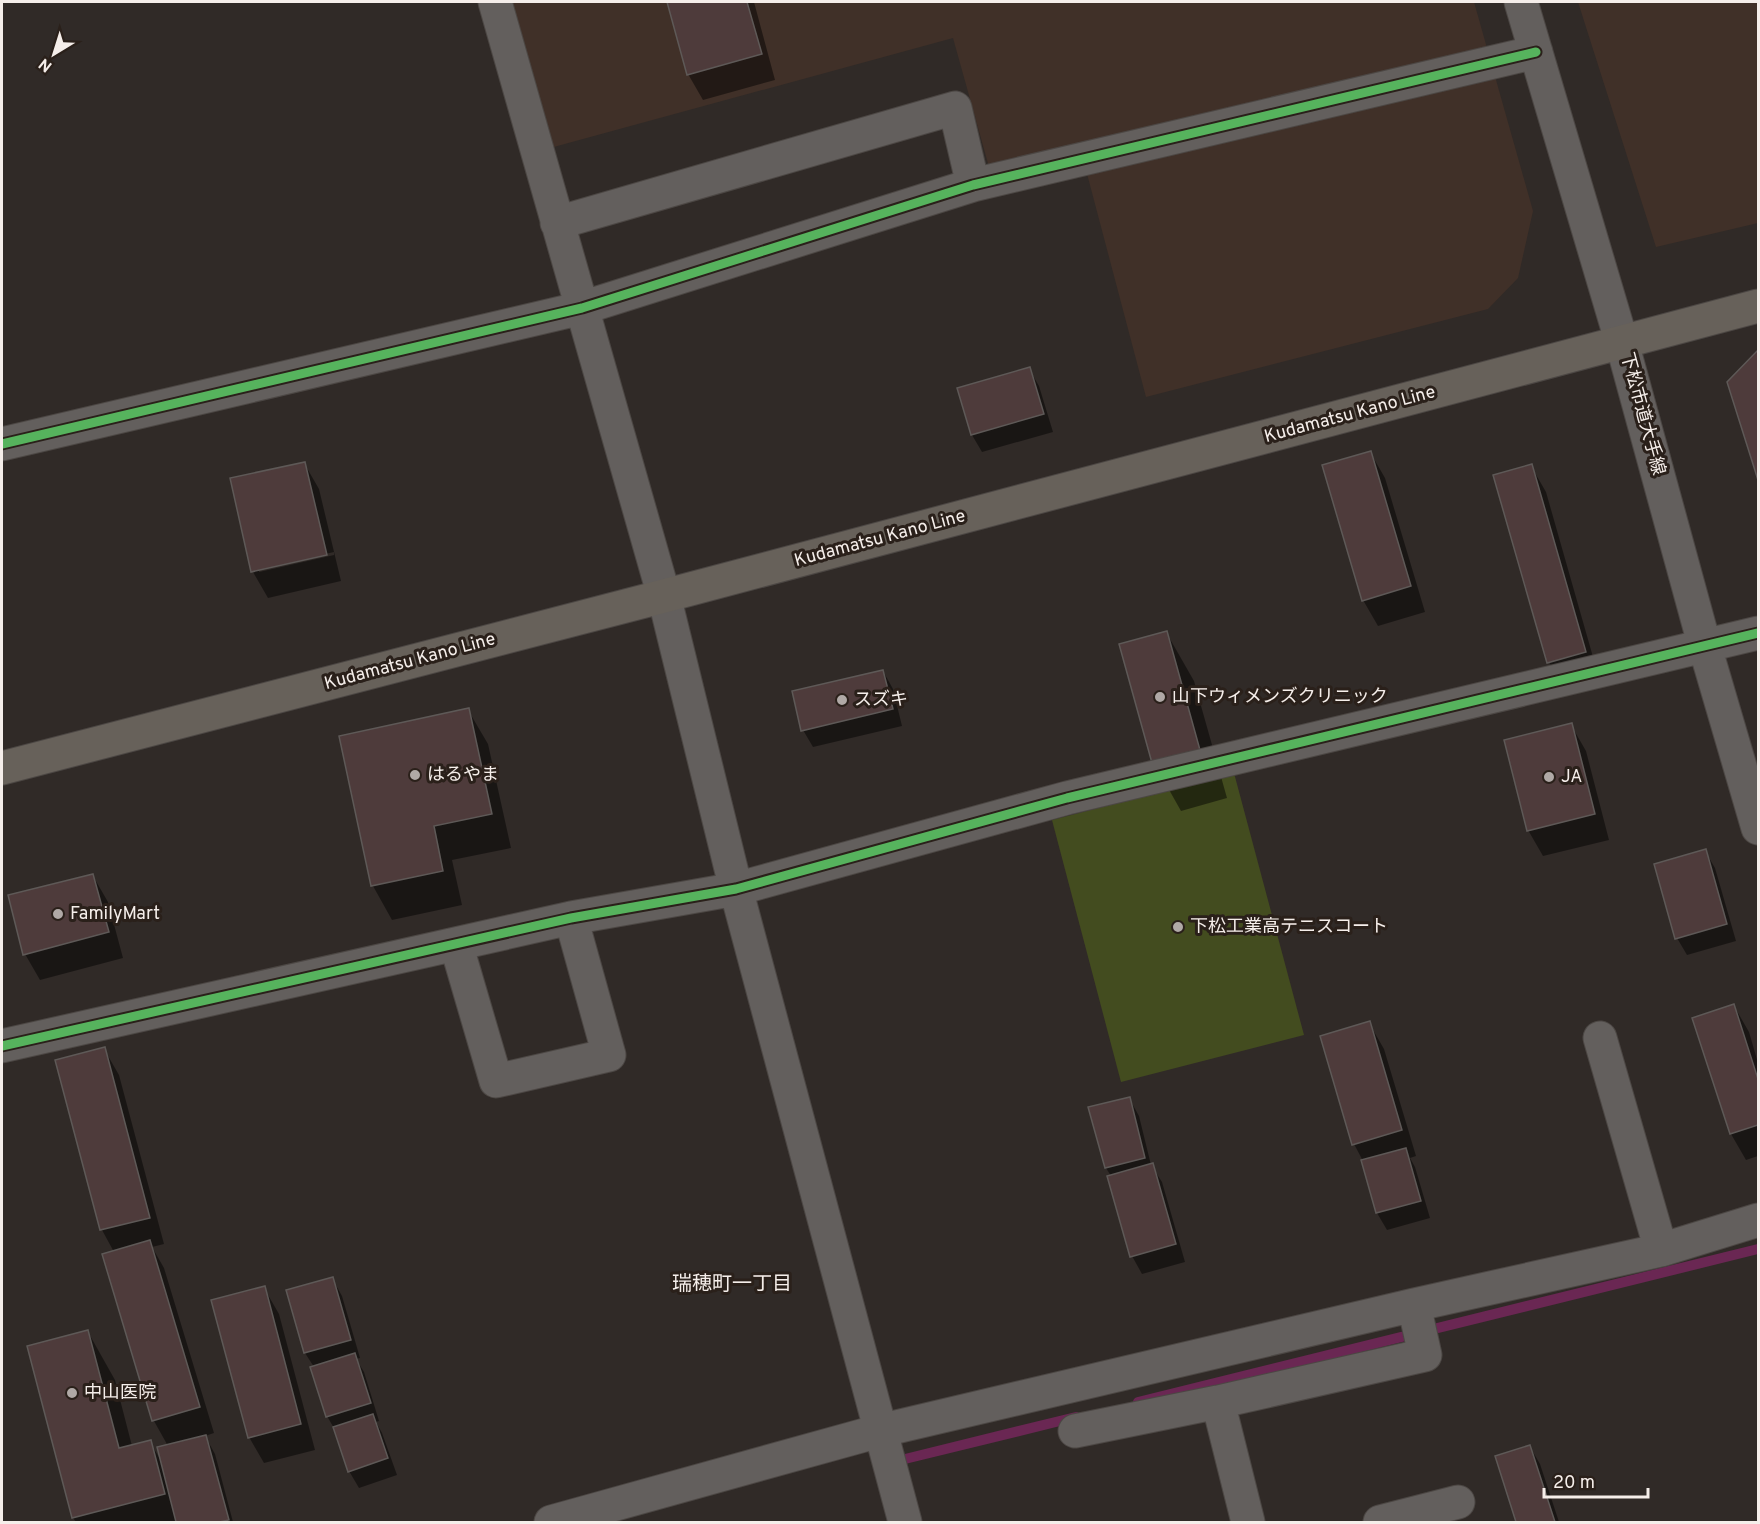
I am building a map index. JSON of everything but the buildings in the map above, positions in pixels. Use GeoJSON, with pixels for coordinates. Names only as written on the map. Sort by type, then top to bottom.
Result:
{"type":"FeatureCollection","features":[{"type":"Feature","properties":{"kind":"main road","name":"Kudamatsu Kano Line"},"geometry":{"type":"LineString","coordinates":[[2,768],[663,596],[1758,306]]}},
{"type":"Feature","properties":{"kind":"street"},"geometry":{"type":"LineString","coordinates":[[495,2],[663,596],[736,889],[905,1522]]}},
{"type":"Feature","properties":{"kind":"street","name":"下松市道大手線"},"geometry":{"type":"LineString","coordinates":[[1521,2],[1622,343],[1705,647],[1758,828]]}},
{"type":"Feature","properties":{"kind":"street"},"geometry":{"type":"LineString","coordinates":[[2,444],[582,308],[974,185],[1536,52]]}},
{"type":"Feature","properties":{"kind":"street"},"geometry":{"type":"LineString","coordinates":[[557,223],[955,108],[974,185]]}},
{"type":"Feature","properties":{"kind":"street"},"geometry":{"type":"LineString","coordinates":[[2,1046],[571,918],[736,889],[1067,798],[1758,633]]}},
{"type":"Feature","properties":{"kind":"street"},"geometry":{"type":"LineString","coordinates":[[456,944],[496,1081],[609,1055],[571,918]]}},
{"type":"Feature","properties":{"kind":"street"},"geometry":{"type":"LineString","coordinates":[[1600,1038],[1660,1250]]}},
{"type":"Feature","properties":{"kind":"street"},"geometry":{"type":"LineString","coordinates":[[551,1522],[879,1431],[1414,1305],[1660,1250],[1758,1220]]}},
{"type":"Feature","properties":{"kind":"street"},"geometry":{"type":"LineString","coordinates":[[1075,1431],[1218,1402],[1425,1355],[1414,1305]]}},
{"type":"Feature","properties":{"kind":"street"},"geometry":{"type":"LineString","coordinates":[[1218,1402],[1248,1522]]}},
{"type":"Feature","properties":{"kind":"street"},"geometry":{"type":"LineString","coordinates":[[1380,1522],[1458,1502]]}},
{"type":"Feature","properties":{"kind":"shaded area"},"geometry":{"type":"Polygon","coordinates":[[[509,2],[1474,2],[1533,211],[1518,278],[1488,309],[1146,397],[1081,151],[991,174],[953,38],[550,148],[509,2]]]}},
{"type":"Feature","properties":{"kind":"shaded area"},"geometry":{"type":"Polygon","coordinates":[[[1578,2],[1758,2],[1758,223],[1656,247],[1578,2]]]}},
{"type":"Feature","properties":{"kind":"green space","name":"下松工業高テニスコート"},"geometry":{"type":"Polygon","coordinates":[[[1234,773],[1304,1035],[1121,1082],[1052,820],[1234,773]]]}},
{"type":"Feature","properties":{"kind":"waterway"},"geometry":{"type":"LineString","coordinates":[[1138,1402],[1758,1249]]}},
{"type":"Feature","properties":{"kind":"waterway"},"geometry":{"type":"LineString","coordinates":[[905,1459],[1076,1417]]}},
{"type":"Feature","properties":{"kind":"cycle path"},"geometry":{"type":"LineString","coordinates":[[2,444],[582,308],[973,185],[1536,52]]}},
{"type":"Feature","properties":{"kind":"cycle path"},"geometry":{"type":"LineString","coordinates":[[2,1046],[571,918],[736,889],[1067,798],[1758,633]]}},
{"type":"Feature","properties":{"kind":"place","name":"山下ウィメンズクリニック"},"geometry":{"type":"Point","coordinates":[1160,697]}},
{"type":"Feature","properties":{"kind":"place","name":"スズキ"},"geometry":{"type":"Point","coordinates":[842,700]}},
{"type":"Feature","properties":{"kind":"place","name":"はるやま"},"geometry":{"type":"Point","coordinates":[415,775]}},
{"type":"Feature","properties":{"kind":"place","name":"JA"},"geometry":{"type":"Point","coordinates":[1549,777]}},
{"type":"Feature","properties":{"kind":"place","name":"FamilyMart"},"geometry":{"type":"Point","coordinates":[58,914]}},
{"type":"Feature","properties":{"kind":"place","name":"下松工業高テニスコート"},"geometry":{"type":"Point","coordinates":[1178,927]}},
{"type":"Feature","properties":{"kind":"place","name":"中山医院"},"geometry":{"type":"Point","coordinates":[72,1393]}},
{"type":"Feature","properties":{"kind":"district","name":"瑞穂町一丁目"},"geometry":{"type":"Point","coordinates":[732,1285]}}]}
